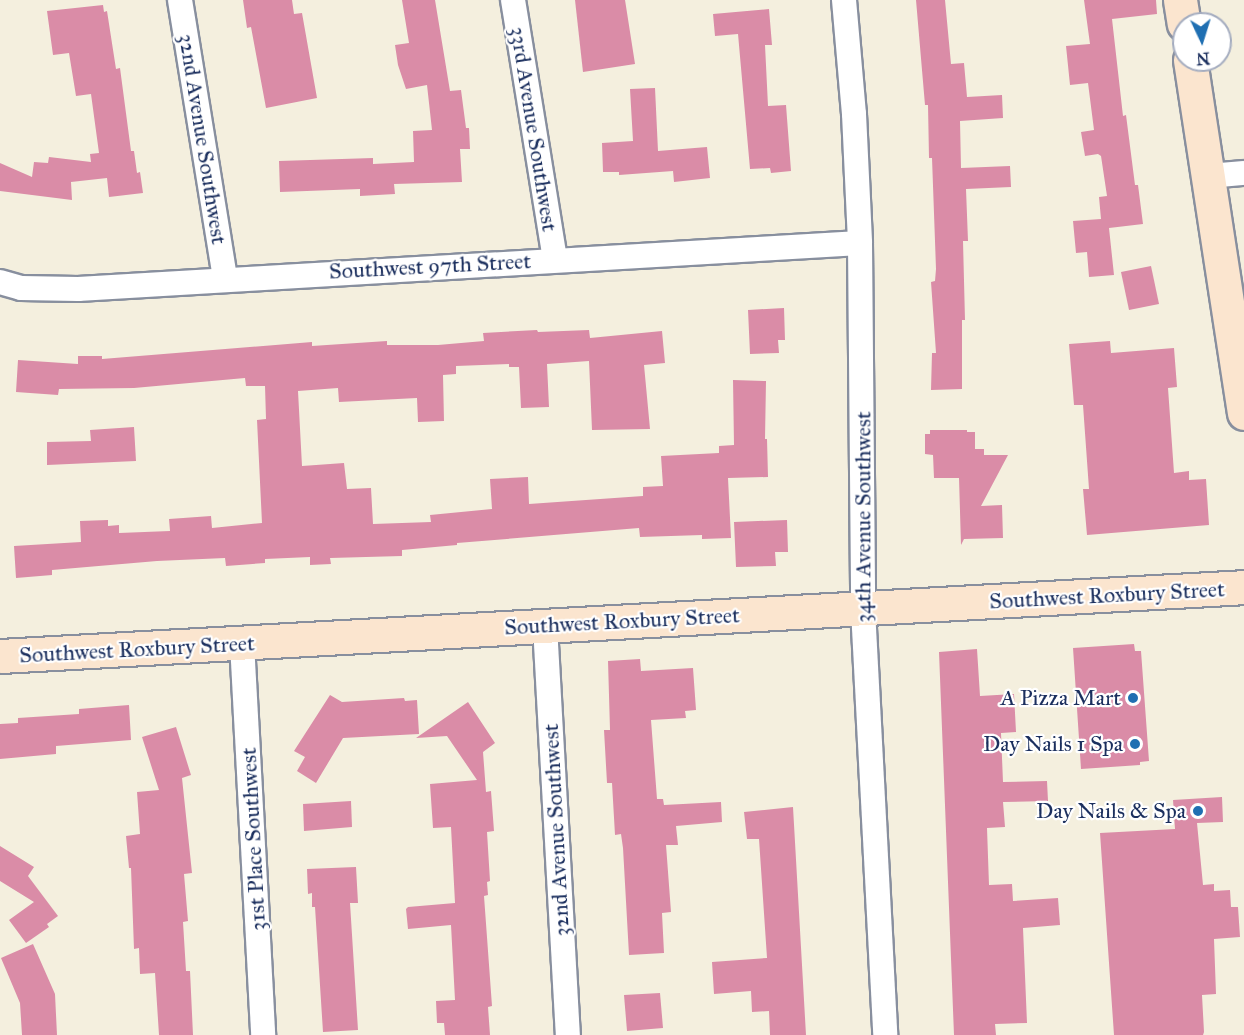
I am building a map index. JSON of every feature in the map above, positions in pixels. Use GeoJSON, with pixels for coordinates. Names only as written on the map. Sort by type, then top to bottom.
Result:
{"type":"FeatureCollection","features":[{"type":"Feature","properties":{"kind":"main road"},"geometry":{"type":"LineString","coordinates":[[1192,72],[1244,413]]}},
{"type":"Feature","properties":{"kind":"main road","name":"Southwest Roxbury Street"},"geometry":{"type":"LineString","coordinates":[[0,656],[1244,587]]}},
{"type":"Feature","properties":{"kind":"street","name":"32nd Avenue Southwest"},"geometry":{"type":"LineString","coordinates":[[180,0],[225,278]]}},
{"type":"Feature","properties":{"kind":"street","name":"33rd Avenue Southwest"},"geometry":{"type":"LineString","coordinates":[[513,0],[555,259]]}},
{"type":"Feature","properties":{"kind":"street","name":"34th Avenue Southwest"},"geometry":{"type":"LineString","coordinates":[[844,0],[854,114],[860,243],[862,609],[885,1035]]}},
{"type":"Feature","properties":{"kind":"street"},"geometry":{"type":"LineString","coordinates":[[1209,176],[1244,173]]}},
{"type":"Feature","properties":{"kind":"street","name":"Southwest 97th Street"},"geometry":{"type":"LineString","coordinates":[[0,282],[21,288],[78,289],[225,278],[860,243]]}},
{"type":"Feature","properties":{"kind":"street","name":"32nd Avenue Southwest"},"geometry":{"type":"LineString","coordinates":[[545,626],[568,1035]]}},
{"type":"Feature","properties":{"kind":"street","name":"31st Place Southwest"},"geometry":{"type":"LineString","coordinates":[[242,643],[263,1035]]}},
{"type":"Feature","properties":{"kind":"building"},"geometry":{"type":"Polygon","coordinates":[[[243,0],[292,0],[294,14],[302,13],[317,98],[266,108],[251,27],[247,28],[243,0]]]}},
{"type":"Feature","properties":{"kind":"building"},"geometry":{"type":"Polygon","coordinates":[[[402,0],[435,0],[450,91],[461,90],[466,128],[469,128],[470,149],[460,149],[462,182],[394,184],[395,194],[360,196],[360,189],[280,192],[279,161],[373,158],[373,164],[414,162],[413,131],[432,130],[427,85],[406,89],[398,65],[395,45],[409,43],[402,0]]]}},
{"type":"Feature","properties":{"kind":"building"},"geometry":{"type":"Polygon","coordinates":[[[575,0],[625,0],[635,64],[583,72],[575,0]]]}},
{"type":"Feature","properties":{"kind":"building"},"geometry":{"type":"Polygon","coordinates":[[[916,0],[945,0],[951,64],[964,63],[967,97],[1002,95],[1003,118],[960,121],[961,168],[1010,166],[1011,187],[966,189],[968,241],[963,241],[965,320],[962,320],[962,389],[931,390],[932,353],[936,353],[931,282],[935,281],[936,269],[932,158],[929,158],[928,105],[925,105],[916,0]]]}},
{"type":"Feature","properties":{"kind":"building"},"geometry":{"type":"Polygon","coordinates":[[[1084,0],[1156,0],[1157,14],[1112,19],[1123,116],[1126,115],[1135,185],[1138,185],[1143,224],[1109,228],[1114,275],[1089,277],[1087,252],[1076,253],[1073,221],[1101,219],[1099,197],[1107,196],[1101,156],[1098,154],[1085,156],[1081,132],[1094,130],[1088,83],[1070,85],[1066,46],[1090,44],[1084,0]]]}},
{"type":"Feature","properties":{"kind":"building"},"geometry":{"type":"Polygon","coordinates":[[[103,5],[104,12],[107,11],[116,69],[120,68],[131,151],[134,151],[137,173],[140,172],[143,193],[109,197],[107,178],[71,182],[72,200],[0,191],[0,163],[32,177],[34,162],[48,163],[49,157],[91,162],[90,154],[99,153],[91,94],[76,96],[69,53],[53,55],[47,11],[103,5]]]}},
{"type":"Feature","properties":{"kind":"building"},"geometry":{"type":"Polygon","coordinates":[[[769,9],[772,45],[765,45],[768,106],[786,105],[791,171],[771,173],[770,168],[750,169],[738,34],[715,36],[713,14],[769,9]]]}},
{"type":"Feature","properties":{"kind":"building"},"geometry":{"type":"Polygon","coordinates":[[[655,88],[658,151],[707,147],[710,178],[674,182],[673,171],[619,175],[619,172],[603,172],[602,143],[633,141],[630,89],[655,88]]]}},
{"type":"Feature","properties":{"kind":"building"},"geometry":{"type":"Polygon","coordinates":[[[1151,266],[1159,304],[1129,310],[1121,272],[1151,266]]]}},
{"type":"Feature","properties":{"kind":"building"},"geometry":{"type":"Polygon","coordinates":[[[784,308],[785,340],[778,340],[779,353],[750,354],[748,310],[784,308]]]}},
{"type":"Feature","properties":{"kind":"building"},"geometry":{"type":"Polygon","coordinates":[[[537,330],[538,332],[589,330],[590,338],[662,331],[665,363],[644,365],[650,429],[592,430],[589,361],[547,364],[549,407],[521,408],[519,367],[509,367],[509,364],[456,366],[456,374],[443,375],[444,421],[418,422],[417,398],[339,402],[338,388],[298,391],[302,466],[344,463],[347,489],[371,488],[373,524],[431,522],[430,515],[492,509],[490,479],[528,477],[529,504],[643,496],[643,487],[663,486],[661,456],[719,453],[719,446],[734,445],[733,380],[766,381],[765,439],[767,439],[768,477],[728,478],[731,538],[702,539],[702,535],[640,537],[639,528],[457,543],[457,545],[402,550],[402,556],[330,558],[331,564],[310,565],[310,557],[265,559],[265,563],[226,566],[225,558],[157,561],[52,570],[52,575],[16,578],[14,546],[81,542],[80,521],[108,520],[108,526],[119,525],[119,533],[170,531],[169,519],[211,516],[212,528],[262,523],[257,420],[266,419],[265,386],[246,386],[245,378],[134,388],[59,389],[58,395],[16,392],[18,360],[78,364],[78,356],[102,356],[102,359],[312,342],[312,346],[387,341],[387,345],[438,345],[484,341],[483,333],[537,330]]]}},
{"type":"Feature","properties":{"kind":"building"},"geometry":{"type":"Polygon","coordinates":[[[1110,341],[1111,353],[1174,348],[1177,387],[1168,388],[1174,473],[1189,471],[1189,480],[1206,479],[1209,525],[1087,535],[1083,489],[1089,489],[1083,405],[1074,405],[1069,344],[1110,341]]]}},
{"type":"Feature","properties":{"kind":"building"},"geometry":{"type":"Polygon","coordinates":[[[134,427],[136,461],[47,465],[47,442],[91,441],[90,430],[134,427]]]}},
{"type":"Feature","properties":{"kind":"building"},"geometry":{"type":"Polygon","coordinates":[[[930,430],[975,432],[975,449],[984,449],[984,455],[1008,455],[981,506],[1002,505],[1003,538],[964,539],[961,545],[959,478],[934,478],[933,455],[925,454],[925,434],[930,434],[930,430]]]}},
{"type":"Feature","properties":{"kind":"building"},"geometry":{"type":"Polygon","coordinates":[[[787,520],[788,552],[775,552],[776,566],[736,567],[734,522],[787,520]]]}},
{"type":"Feature","properties":{"kind":"building"},"geometry":{"type":"Polygon","coordinates":[[[1134,644],[1135,651],[1141,651],[1149,761],[1140,762],[1140,765],[1081,769],[1073,648],[1134,644]]]}},
{"type":"Feature","properties":{"kind":"building"},"geometry":{"type":"Polygon","coordinates":[[[977,649],[980,696],[1014,694],[1016,732],[1001,733],[1003,782],[1047,781],[1048,801],[1003,802],[1005,827],[987,828],[989,885],[1012,884],[1013,901],[1058,898],[1060,925],[1023,928],[1027,1023],[995,1024],[996,1035],[954,1035],[939,652],[977,649]]]}},
{"type":"Feature","properties":{"kind":"building"},"geometry":{"type":"Polygon","coordinates":[[[640,659],[641,671],[693,668],[696,710],[685,711],[686,718],[651,720],[657,799],[663,799],[664,805],[721,802],[722,822],[676,826],[678,845],[666,845],[671,912],[662,913],[664,953],[629,955],[623,848],[621,834],[615,835],[612,783],[607,783],[604,730],[610,730],[608,661],[640,659]]]}},
{"type":"Feature","properties":{"kind":"building"},"geometry":{"type":"Polygon","coordinates":[[[330,695],[342,702],[404,698],[405,701],[417,700],[419,734],[343,738],[316,783],[297,771],[305,757],[294,751],[330,695]]]}},
{"type":"Feature","properties":{"kind":"building"},"geometry":{"type":"Polygon","coordinates":[[[468,702],[495,743],[483,752],[486,792],[491,791],[494,831],[487,832],[490,881],[487,882],[488,895],[484,896],[492,1006],[488,1007],[490,1035],[445,1035],[444,1023],[437,1023],[436,1001],[455,1000],[451,925],[408,929],[406,909],[455,903],[451,827],[433,828],[430,784],[477,780],[447,736],[416,738],[468,702]]]}},
{"type":"Feature","properties":{"kind":"building"},"geometry":{"type":"Polygon","coordinates":[[[129,705],[131,740],[56,746],[56,754],[0,759],[0,724],[18,723],[18,718],[79,714],[79,709],[129,705]]]}},
{"type":"Feature","properties":{"kind":"building"},"geometry":{"type":"Polygon","coordinates":[[[176,727],[191,775],[182,778],[192,873],[184,874],[188,921],[183,922],[186,971],[190,971],[193,1035],[159,1035],[155,973],[140,974],[139,948],[134,949],[131,868],[129,868],[126,836],[140,834],[137,792],[159,790],[142,737],[176,727]]]}},
{"type":"Feature","properties":{"kind":"building"},"geometry":{"type":"Polygon","coordinates":[[[1222,797],[1223,822],[1197,823],[1203,885],[1214,884],[1214,891],[1230,890],[1231,907],[1238,907],[1240,937],[1214,939],[1216,994],[1202,995],[1203,1035],[1114,1035],[1100,833],[1175,829],[1173,800],[1222,797]]]}},
{"type":"Feature","properties":{"kind":"building"},"geometry":{"type":"Polygon","coordinates":[[[351,801],[352,827],[304,831],[303,804],[351,801]]]}},
{"type":"Feature","properties":{"kind":"building"},"geometry":{"type":"Polygon","coordinates":[[[793,807],[806,1035],[770,1035],[769,1011],[752,1012],[751,991],[714,994],[712,962],[767,958],[759,839],[747,839],[744,812],[793,807]]]}},
{"type":"Feature","properties":{"kind":"building"},"geometry":{"type":"Polygon","coordinates":[[[0,846],[34,867],[28,876],[58,916],[47,924],[49,927],[26,943],[9,920],[34,902],[0,881],[0,846]]]}},
{"type":"Feature","properties":{"kind":"building"},"geometry":{"type":"Polygon","coordinates":[[[356,867],[358,903],[350,903],[358,1030],[323,1032],[315,907],[312,907],[312,893],[308,894],[307,869],[356,867]]]}},
{"type":"Feature","properties":{"kind":"building"},"geometry":{"type":"Polygon","coordinates":[[[33,944],[55,994],[57,1035],[22,1035],[20,1003],[1,958],[33,944]]]}},
{"type":"Feature","properties":{"kind":"building"},"geometry":{"type":"Polygon","coordinates":[[[660,993],[663,1028],[627,1031],[624,995],[660,993]]]}},
{"type":"Feature","properties":{"kind":"place","name":"A Pizza Mart"},"geometry":{"type":"Point","coordinates":[1133,698]}},
{"type":"Feature","properties":{"kind":"place","name":"Day Nails 1 Spa"},"geometry":{"type":"Point","coordinates":[1135,744]}},
{"type":"Feature","properties":{"kind":"place","name":"Day Nails & Spa"},"geometry":{"type":"Point","coordinates":[1198,811]}}]}
